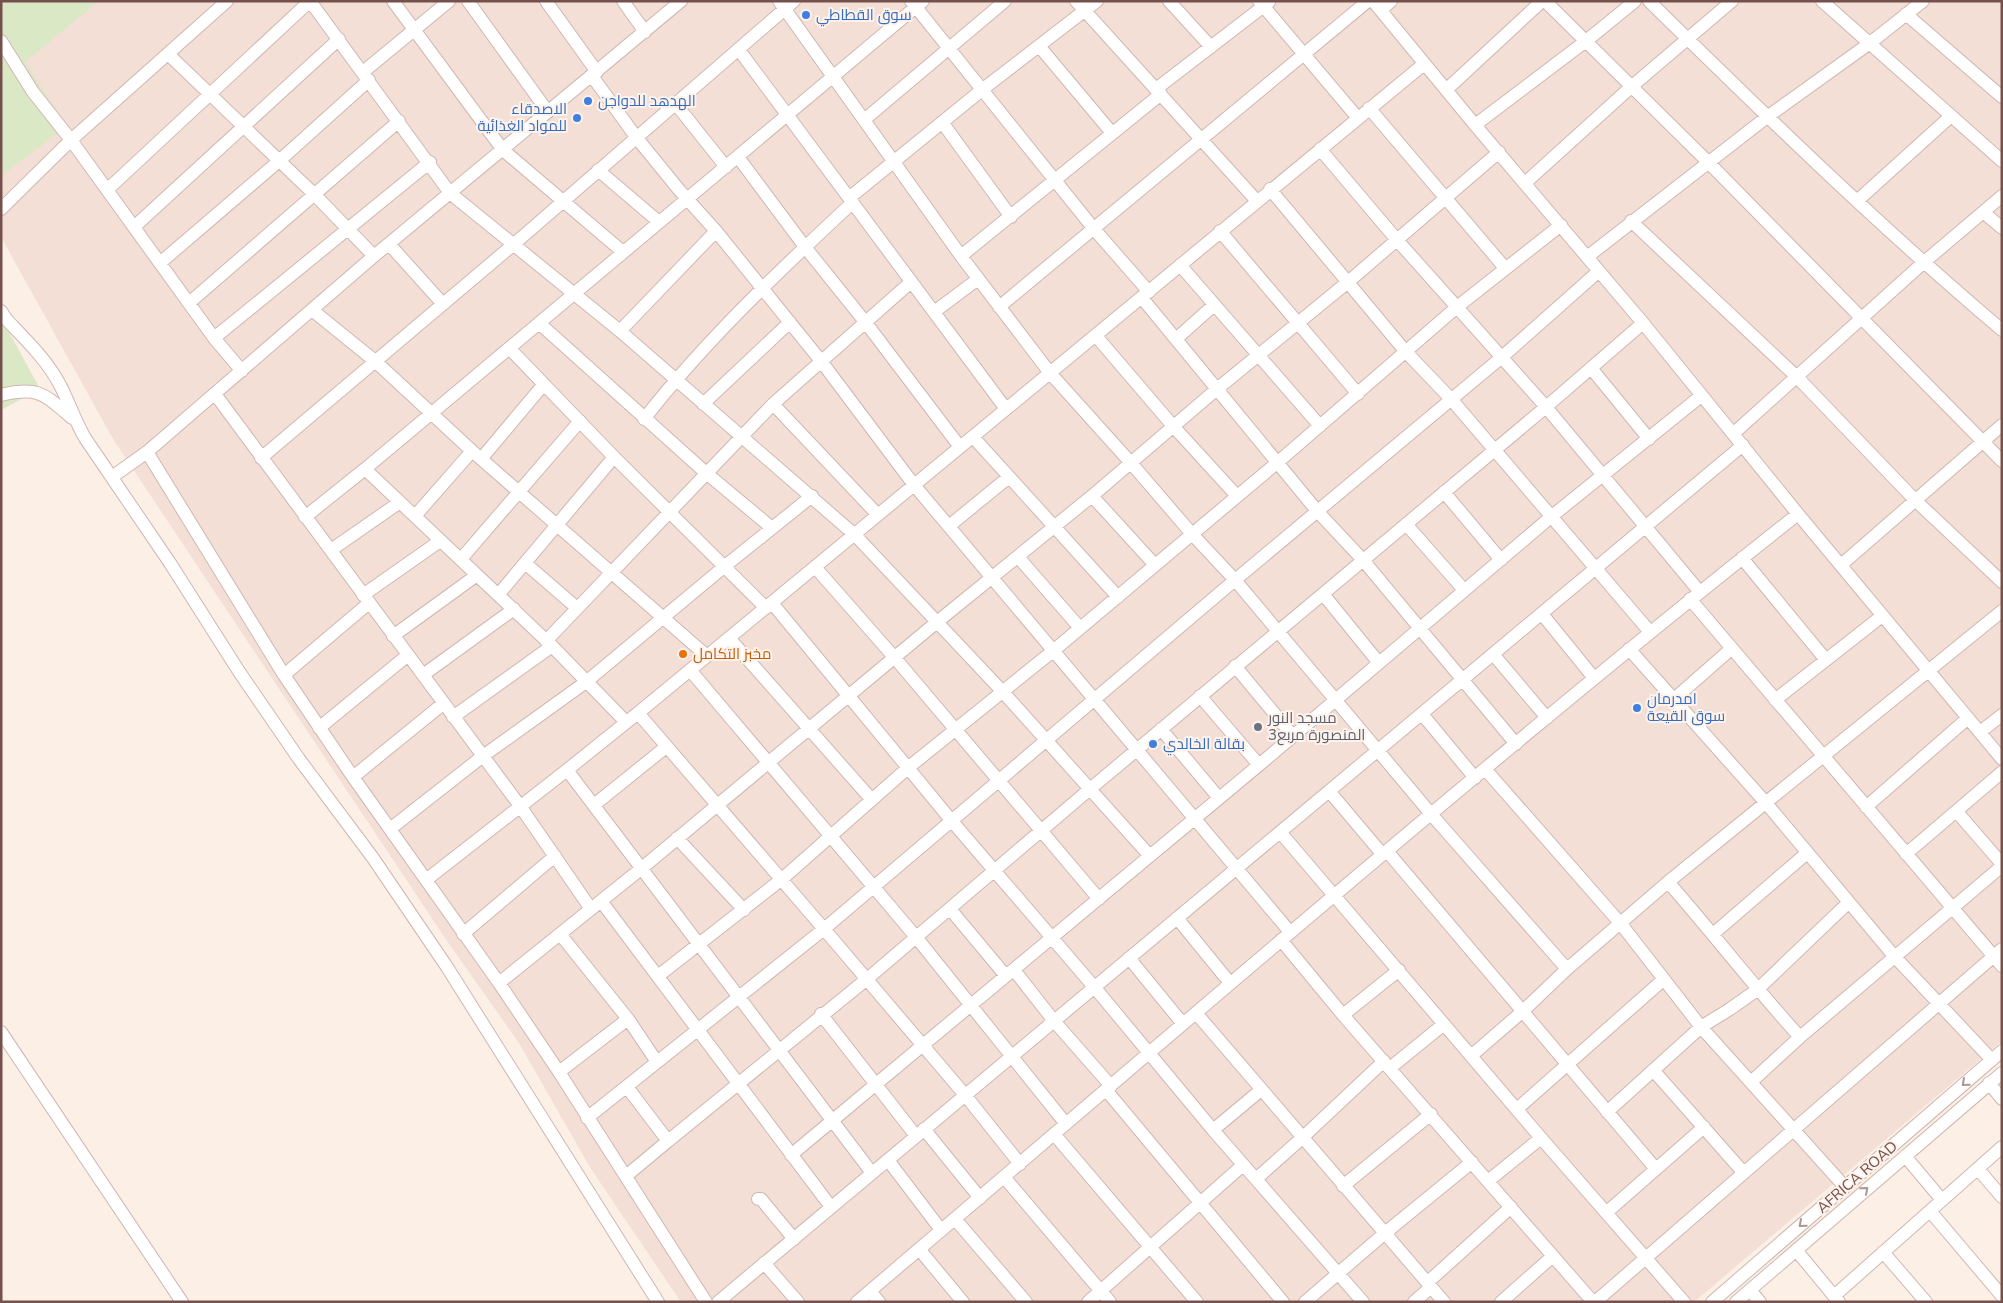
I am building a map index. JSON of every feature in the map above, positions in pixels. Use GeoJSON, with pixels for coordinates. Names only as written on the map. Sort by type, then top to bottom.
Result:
{"type":"FeatureCollection","features":[{"type":"Feature","properties":{"kind":"street"},"geometry":{"type":"LineString","coordinates":[[1,209],[71,140],[228,1]]}},
{"type":"Feature","properties":{"kind":"street"},"geometry":{"type":"LineString","coordinates":[[106,190],[310,1],[430,162],[450,193],[620,331],[855,534],[1002,691],[1150,856]]}},
{"type":"Feature","properties":{"kind":"street"},"geometry":{"type":"LineString","coordinates":[[393,1],[503,150],[623,252]]}},
{"type":"Feature","properties":{"kind":"street"},"geometry":{"type":"LineString","coordinates":[[160,263],[279,161],[366,76],[449,1]]}},
{"type":"Feature","properties":{"kind":"street"},"geometry":{"type":"LineString","coordinates":[[468,1],[548,112]]}},
{"type":"Feature","properties":{"kind":"street"},"geometry":{"type":"LineString","coordinates":[[546,1],[636,137],[687,200],[716,230],[790,322],[914,485],[1236,869],[1343,1015],[1594,1302],[1938,1004],[1999,957],[1952,908],[1731,649],[1644,526],[1546,407],[1397,240],[1320,149]]}},
{"type":"Feature","properties":{"kind":"street"},"geometry":{"type":"LineString","coordinates":[[622,1],[645,32]]}},
{"type":"Feature","properties":{"kind":"street"},"geometry":{"type":"LineString","coordinates":[[112,477],[147,452],[388,244],[681,1]]}},
{"type":"Feature","properties":{"kind":"street"},"geometry":{"type":"LineString","coordinates":[[864,120],[1005,1]]}},
{"type":"Feature","properties":{"kind":"street"},"geometry":{"type":"LineString","coordinates":[[644,419],[675,380],[762,288],[892,161],[1039,46],[1080,6],[1097,1]]}},
{"type":"Feature","properties":{"kind":"street"},"geometry":{"type":"LineString","coordinates":[[1169,1],[1211,47]]}},
{"type":"Feature","properties":{"kind":"street"},"geometry":{"type":"LineString","coordinates":[[999,307],[1368,1]]}},
{"type":"Feature","properties":{"kind":"street"},"geometry":{"type":"LineString","coordinates":[[1391,1],[1377,6],[1643,323],[1798,514],[2002,759]]}},
{"type":"Feature","properties":{"kind":"street"},"geometry":{"type":"LineString","coordinates":[[1446,90],[1544,1],[1708,162],[1981,442],[2002,461]]}},
{"type":"Feature","properties":{"kind":"street"},"geometry":{"type":"LineString","coordinates":[[1475,125],[1586,41],[1635,1]]}},
{"type":"Feature","properties":{"kind":"street"},"geometry":{"type":"LineString","coordinates":[[1649,1],[1767,117],[1923,263],[2002,330]]}},
{"type":"Feature","properties":{"kind":"street"},"geometry":{"type":"LineString","coordinates":[[1525,183],[1631,87],[1732,1]]}},
{"type":"Feature","properties":{"kind":"street"},"geometry":{"type":"LineString","coordinates":[[1822,1],[2002,161]]}},
{"type":"Feature","properties":{"kind":"street"},"geometry":{"type":"LineString","coordinates":[[1587,257],[1767,117],[1870,43],[1923,1]]}},
{"type":"Feature","properties":{"kind":"street"},"geometry":{"type":"LineString","coordinates":[[305,517],[738,158],[917,3],[950,48],[1056,179],[1145,295],[1176,339],[1216,389],[1318,512],[1363,560],[1516,744]]}},
{"type":"Feature","properties":{"kind":"street"},"geometry":{"type":"LineString","coordinates":[[961,256],[1112,133],[1264,3],[1357,117]]}},
{"type":"Feature","properties":{"kind":"street"},"geometry":{"type":"LineString","coordinates":[[261,458],[514,244],[738,50],[786,4],[832,76],[892,161],[978,279],[1050,373],[1235,580],[1377,751],[1567,969]]}},
{"type":"Feature","properties":{"kind":"street"},"geometry":{"type":"LineString","coordinates":[[1080,6],[1256,200]]}},
{"type":"Feature","properties":{"kind":"street"},"geometry":{"type":"LineString","coordinates":[[1906,14],[2002,97]]}},
{"type":"Feature","properties":{"kind":"street"},"geometry":{"type":"LineString","coordinates":[[134,227],[339,39]]}},
{"type":"Feature","properties":{"kind":"street"},"geometry":{"type":"LineString","coordinates":[[1,41],[32,92],[71,140],[214,338],[242,371]]}},
{"type":"Feature","properties":{"kind":"street"},"geometry":{"type":"LineString","coordinates":[[1039,46],[1112,133]]}},
{"type":"Feature","properties":{"kind":"street"},"geometry":{"type":"LineString","coordinates":[[738,50],[1006,409]]}},
{"type":"Feature","properties":{"kind":"street"},"geometry":{"type":"LineString","coordinates":[[168,54],[314,194],[374,256]]}},
{"type":"Feature","properties":{"kind":"street"},"geometry":{"type":"LineString","coordinates":[[426,880],[638,713],[1096,336],[1256,200],[1424,64]]}},
{"type":"Feature","properties":{"kind":"street"},"geometry":{"type":"LineString","coordinates":[[675,103],[726,167]]}},
{"type":"Feature","properties":{"kind":"street"},"geometry":{"type":"LineString","coordinates":[[1369,108],[1505,268]]}},
{"type":"Feature","properties":{"kind":"street"},"geometry":{"type":"LineString","coordinates":[[1857,201],[1951,116]]}},
{"type":"Feature","properties":{"kind":"street"},"geometry":{"type":"LineString","coordinates":[[189,303],[399,121]]}},
{"type":"Feature","properties":{"kind":"street"},"geometry":{"type":"LineString","coordinates":[[942,122],[1011,217]]}},
{"type":"Feature","properties":{"kind":"street"},"geometry":{"type":"LineString","coordinates":[[499,983],[642,868],[894,657],[1018,558],[1216,389],[1348,282],[1499,152]]}},
{"type":"Feature","properties":{"kind":"street"},"geometry":{"type":"LineString","coordinates":[[738,158],[805,247],[866,322],[960,447]]}},
{"type":"Feature","properties":{"kind":"street"},"geometry":{"type":"LineString","coordinates":[[214,338],[430,162]]}},
{"type":"Feature","properties":{"kind":"street"},"geometry":{"type":"LineString","coordinates":[[598,170],[660,222]]}},
{"type":"Feature","properties":{"kind":"street"},"geometry":{"type":"LineString","coordinates":[[1270,190],[1406,352],[1451,399],[1650,632]]}},
{"type":"Feature","properties":{"kind":"street"},"geometry":{"type":"LineString","coordinates":[[1734,433],[1923,263],[2002,196]]}},
{"type":"Feature","properties":{"kind":"street"},"geometry":{"type":"LineString","coordinates":[[1983,212],[2002,228]]}},
{"type":"Feature","properties":{"kind":"street"},"geometry":{"type":"LineString","coordinates":[[1631,221],[1796,377],[1915,500],[2002,582]]}},
{"type":"Feature","properties":{"kind":"street"},"geometry":{"type":"LineString","coordinates":[[658,976],[782,879],[909,767],[1118,597],[1358,394],[1457,307],[1560,224]]}},
{"type":"Feature","properties":{"kind":"street"},"geometry":{"type":"LineString","coordinates":[[620,331],[716,230]]}},
{"type":"Feature","properties":{"kind":"street"},"geometry":{"type":"LineString","coordinates":[[1220,231],[1358,394]]}},
{"type":"Feature","properties":{"kind":"street"},"geometry":{"type":"LineString","coordinates":[[388,244],[443,304]]}},
{"type":"Feature","properties":{"kind":"street"},"geometry":{"type":"LineString","coordinates":[[1180,265],[1320,426]]}},
{"type":"Feature","properties":{"kind":"street"},"geometry":{"type":"LineString","coordinates":[[587,1118],[824,929],[1095,701],[1235,580],[1502,357],[1599,271]]}},
{"type":"Feature","properties":{"kind":"street"},"geometry":{"type":"LineString","coordinates":[[934,312],[978,279]]}},
{"type":"Feature","properties":{"kind":"street"},"geometry":{"type":"LineString","coordinates":[[453,717],[549,643],[577,608],[773,404],[911,282]]}},
{"type":"Feature","properties":{"kind":"street"},"geometry":{"type":"LineString","coordinates":[[1176,339],[1214,305]]}},
{"type":"Feature","properties":{"kind":"street"},"geometry":{"type":"LineString","coordinates":[[312,310],[374,361],[432,412],[476,455],[707,656]]}},
{"type":"Feature","properties":{"kind":"street"},"geometry":{"type":"LineString","coordinates":[[1,312],[48,366],[61,386],[75,421],[170,563],[238,670],[299,759],[373,858],[447,967],[658,1302]]}},
{"type":"Feature","properties":{"kind":"street"},"geometry":{"type":"LineString","coordinates":[[703,404],[790,322]]}},
{"type":"Feature","properties":{"kind":"street"},"geometry":{"type":"LineString","coordinates":[[539,323],[644,419],[772,528]]}},
{"type":"Feature","properties":{"kind":"street"},"geometry":{"type":"LineString","coordinates":[[626,1176],[736,1083],[867,979],[1235,666],[1546,407],[1643,323]]}},
{"type":"Feature","properties":{"kind":"street"},"geometry":{"type":"LineString","coordinates":[[1096,336],[1173,426],[1237,496]]}},
{"type":"Feature","properties":{"kind":"street"},"geometry":{"type":"LineString","coordinates":[[509,348],[614,457],[725,566],[769,605],[909,767],[1095,988],[1148,1054],[1363,1302]]}},
{"type":"Feature","properties":{"kind":"street"},"geometry":{"type":"LineString","coordinates":[[1591,368],[1649,439]]}},
{"type":"Feature","properties":{"kind":"street"},"geometry":{"type":"LineString","coordinates":[[415,516],[544,384]]}},
{"type":"Feature","properties":{"kind":"street"},"geometry":{"type":"LineString","coordinates":[[1,395],[21,390],[34,391],[56,404],[75,421]]}},
{"type":"Feature","properties":{"kind":"street"},"geometry":{"type":"LineString","coordinates":[[215,394],[555,856],[658,976],[736,1083],[831,1207]]}},
{"type":"Feature","properties":{"kind":"street"},"geometry":{"type":"LineString","coordinates":[[791,1155],[1260,765],[1552,516],[1701,396]]}},
{"type":"Feature","properties":{"kind":"street"},"geometry":{"type":"LineString","coordinates":[[773,404],[878,515]]}},
{"type":"Feature","properties":{"kind":"street"},"geometry":{"type":"LineString","coordinates":[[461,559],[580,421]]}},
{"type":"Feature","properties":{"kind":"street"},"geometry":{"type":"LineString","coordinates":[[1841,565],[2002,424]]}},
{"type":"Feature","properties":{"kind":"street"},"geometry":{"type":"LineString","coordinates":[[973,437],[1118,597]]}},
{"type":"Feature","properties":{"kind":"street"},"geometry":{"type":"LineString","coordinates":[[718,1302],[1743,444]]}},
{"type":"Feature","properties":{"kind":"street"},"geometry":{"type":"LineString","coordinates":[[147,452],[284,676],[352,777],[499,983],[559,1072],[706,1302]]}},
{"type":"Feature","properties":{"kind":"street"},"geometry":{"type":"LineString","coordinates":[[498,595],[614,457]]}},
{"type":"Feature","properties":{"kind":"street"},"geometry":{"type":"LineString","coordinates":[[365,469],[514,609],[626,722]]}},
{"type":"Feature","properties":{"kind":"street"},"geometry":{"type":"LineString","coordinates":[[949,526],[1009,477]]}},
{"type":"Feature","properties":{"kind":"street"},"geometry":{"type":"LineString","coordinates":[[1444,492],[1501,560]]}},
{"type":"Feature","properties":{"kind":"street"},"geometry":{"type":"LineString","coordinates":[[390,829],[482,756],[586,682],[812,496]]}},
{"type":"Feature","properties":{"kind":"street"},"geometry":{"type":"LineString","coordinates":[[1092,496],[1155,565]]}},
{"type":"Feature","properties":{"kind":"street"},"geometry":{"type":"LineString","coordinates":[[330,550],[400,502]]}},
{"type":"Feature","properties":{"kind":"street"},"geometry":{"type":"LineString","coordinates":[[857,1302],[1431,814],[1694,595],[1798,514]]}},
{"type":"Feature","properties":{"kind":"street"},"geometry":{"type":"LineString","coordinates":[[1406,524],[1464,590]]}},
{"type":"Feature","properties":{"kind":"street"},"geometry":{"type":"LineString","coordinates":[[284,676],[366,599],[440,541]]}},
{"type":"Feature","properties":{"kind":"street"},"geometry":{"type":"LineString","coordinates":[[1018,558],[1080,628]]}},
{"type":"Feature","properties":{"kind":"street"},"geometry":{"type":"LineString","coordinates":[[1742,558],[1826,660]]}},
{"type":"Feature","properties":{"kind":"street"},"geometry":{"type":"LineString","coordinates":[[525,563],[577,608]]}},
{"type":"Feature","properties":{"kind":"street"},"geometry":{"type":"LineString","coordinates":[[815,567],[894,657],[1099,899]]}},
{"type":"Feature","properties":{"kind":"street"},"geometry":{"type":"LineString","coordinates":[[394,636],[477,575]]}},
{"type":"Feature","properties":{"kind":"street"},"geometry":{"type":"LineString","coordinates":[[1323,594],[1379,663]]}},
{"type":"Feature","properties":{"kind":"street"},"geometry":{"type":"LineString","coordinates":[[422,675],[514,609]]}},
{"type":"Feature","properties":{"kind":"street"},"geometry":{"type":"LineString","coordinates":[[1471,1056],[1523,1011],[1567,969],[1668,882],[2002,611]]}},
{"type":"Feature","properties":{"kind":"street"},"geometry":{"type":"LineString","coordinates":[[1542,614],[1594,678]]}},
{"type":"Feature","properties":{"kind":"street"},"geometry":{"type":"LineString","coordinates":[[1775,700],[1882,616]]}},
{"type":"Feature","properties":{"kind":"street"},"geometry":{"type":"LineString","coordinates":[[729,638],[808,730],[872,800]]}},
{"type":"Feature","properties":{"kind":"street"},"geometry":{"type":"LineString","coordinates":[[1629,649],[1766,803],[1894,956],[1992,1060]]}},
{"type":"Feature","properties":{"kind":"street"},"geometry":{"type":"LineString","coordinates":[[1673,700],[1731,649]]}},
{"type":"Feature","properties":{"kind":"street"},"geometry":{"type":"LineString","coordinates":[[319,728],[408,654]]}},
{"type":"Feature","properties":{"kind":"street"},"geometry":{"type":"LineString","coordinates":[[1493,654],[1548,718]]}},
{"type":"Feature","properties":{"kind":"street"},"geometry":{"type":"LineString","coordinates":[[1235,666],[1293,736]]}},
{"type":"Feature","properties":{"kind":"street"},"geometry":{"type":"LineString","coordinates":[[690,670],[830,838],[916,937],[1066,1124]]}},
{"type":"Feature","properties":{"kind":"street"},"geometry":{"type":"LineString","coordinates":[[1200,696],[1260,765]]}},
{"type":"Feature","properties":{"kind":"street"},"geometry":{"type":"LineString","coordinates":[[352,777],[444,703]]}},
{"type":"Feature","properties":{"kind":"street"},"geometry":{"type":"LineString","coordinates":[[638,713],[924,1046],[1020,1164]]}},
{"type":"Feature","properties":{"kind":"street"},"geometry":{"type":"LineString","coordinates":[[1422,714],[1474,778]]}},
{"type":"Feature","properties":{"kind":"street"},"geometry":{"type":"LineString","coordinates":[[1980,732],[2002,715]]}},
{"type":"Feature","properties":{"kind":"street"},"geometry":{"type":"LineString","coordinates":[[1866,807],[1968,718]]}},
{"type":"Feature","properties":{"kind":"street"},"geometry":{"type":"LineString","coordinates":[[1161,729],[1219,798]]}},
{"type":"Feature","properties":{"kind":"street"},"geometry":{"type":"LineString","coordinates":[[594,805],[666,747]]}},
{"type":"Feature","properties":{"kind":"street"},"geometry":{"type":"LineString","coordinates":[[1486,769],[1621,924],[1701,1027],[1844,1187]]}},
{"type":"Feature","properties":{"kind":"street"},"geometry":{"type":"LineString","coordinates":[[568,770],[872,1173]]}},
{"type":"Feature","properties":{"kind":"street"},"geometry":{"type":"LineString","coordinates":[[1906,854],[2002,772]]}},
{"type":"Feature","properties":{"kind":"street"},"geometry":{"type":"LineString","coordinates":[[1329,792],[1523,1011],[1656,1169]]}},
{"type":"Feature","properties":{"kind":"street"},"geometry":{"type":"LineString","coordinates":[[1751,1082],[1800,1037],[2002,865],[1957,812]]}},
{"type":"Feature","properties":{"kind":"street"},"geometry":{"type":"LineString","coordinates":[[1280,832],[1516,1109],[1684,1302]]}},
{"type":"Feature","properties":{"kind":"street"},"geometry":{"type":"LineString","coordinates":[[677,838],[744,910]]}},
{"type":"Feature","properties":{"kind":"street"},"geometry":{"type":"LineString","coordinates":[[1714,934],[1807,853]]}},
{"type":"Feature","properties":{"kind":"street"},"geometry":{"type":"LineString","coordinates":[[463,934],[555,856]]}},
{"type":"Feature","properties":{"kind":"street"},"geometry":{"type":"LineString","coordinates":[[1668,882],[1714,934],[1757,990],[1800,1037]]}},
{"type":"Feature","properties":{"kind":"street"},"geometry":{"type":"LineString","coordinates":[[1607,1112],[1701,1027],[1730,1010],[1757,990],[1848,902]]}},
{"type":"Feature","properties":{"kind":"street"},"geometry":{"type":"LineString","coordinates":[[950,909],[1054,1021],[1200,1204],[1283,1302]]}},
{"type":"Feature","properties":{"kind":"street"},"geometry":{"type":"LineString","coordinates":[[1177,918],[1230,983]]}},
{"type":"Feature","properties":{"kind":"street"},"geometry":{"type":"LineString","coordinates":[[560,934],[628,1019],[657,1062]]}},
{"type":"Feature","properties":{"kind":"street"},"geometry":{"type":"LineString","coordinates":[[1129,958],[1183,1024]]}},
{"type":"Feature","properties":{"kind":"street"},"geometry":{"type":"LineString","coordinates":[[1343,1015],[1398,970]]}},
{"type":"Feature","properties":{"kind":"street"},"geometry":{"type":"LineString","coordinates":[[1516,1109],[1664,979]]}},
{"type":"Feature","properties":{"kind":"street"},"geometry":{"type":"LineString","coordinates":[[1196,1013],[1444,1302]]}},
{"type":"Feature","properties":{"kind":"street"},"geometry":{"type":"LineString","coordinates":[[821,1014],[876,1084],[980,1198]]}},
{"type":"Feature","properties":{"kind":"street"},"geometry":{"type":"LineString","coordinates":[[559,1072],[628,1019]]}},
{"type":"Feature","properties":{"kind":"street"},"geometry":{"type":"LineString","coordinates":[[1256,1179],[1387,1064],[1444,1024]]}},
{"type":"Feature","properties":{"kind":"street"},"geometry":{"type":"LineString","coordinates":[[1,1032],[182,1302]]}},
{"type":"Feature","properties":{"kind":"street","name":"AFRICA ROAD"},"geometry":{"type":"LineString","coordinates":[[1712,1302],[2002,1052]]}},
{"type":"Feature","properties":{"kind":"street"},"geometry":{"type":"LineString","coordinates":[[1653,1070],[1743,1172]]}},
{"type":"Feature","properties":{"kind":"street","name":"AFRICA ROAD"},"geometry":{"type":"LineString","coordinates":[[1736,1302],[2002,1073]]}},
{"type":"Feature","properties":{"kind":"street"},"geometry":{"type":"LineString","coordinates":[[1989,1084],[2002,1099]]}},
{"type":"Feature","properties":{"kind":"street"},"geometry":{"type":"LineString","coordinates":[[627,1087],[668,1140]]}},
{"type":"Feature","properties":{"kind":"street"},"geometry":{"type":"LineString","coordinates":[[1213,1130],[1261,1090]]}},
{"type":"Feature","properties":{"kind":"street"},"geometry":{"type":"LineString","coordinates":[[1343,1186],[1431,1114]]}},
{"type":"Feature","properties":{"kind":"street"},"geometry":{"type":"LineString","coordinates":[[1607,1212],[1704,1127]]}},
{"type":"Feature","properties":{"kind":"street"},"geometry":{"type":"LineString","coordinates":[[1054,1134],[1198,1302]]}},
{"type":"Feature","properties":{"kind":"street"},"geometry":{"type":"LineString","coordinates":[[1488,1181],[1541,1138]]}},
{"type":"Feature","properties":{"kind":"street"},"geometry":{"type":"LineString","coordinates":[[1796,1250],[1837,1299],[1883,1252],[2002,1147]]}},
{"type":"Feature","properties":{"kind":"street"},"geometry":{"type":"LineString","coordinates":[[1905,1156],[1942,1200]]}},
{"type":"Feature","properties":{"kind":"street"},"geometry":{"type":"LineString","coordinates":[[888,1160],[942,1230]]}},
{"type":"Feature","properties":{"kind":"street"},"geometry":{"type":"LineString","coordinates":[[1305,1302],[1472,1162]]}},
{"type":"Feature","properties":{"kind":"street"},"geometry":{"type":"LineString","coordinates":[[1088,1302],[1152,1248],[1243,1165]]}},
{"type":"Feature","properties":{"kind":"street"},"geometry":{"type":"LineString","coordinates":[[1978,1169],[2002,1197]]}},
{"type":"Feature","properties":{"kind":"street"},"geometry":{"type":"LineString","coordinates":[[1004,1177],[1110,1302]]}},
{"type":"Feature","properties":{"kind":"street"},"geometry":{"type":"LineString","coordinates":[[758,1199],[761,1199],[794,1238]]}},
{"type":"Feature","properties":{"kind":"street"},"geometry":{"type":"LineString","coordinates":[[1414,1302],[1429,1285],[1511,1207]]}},
{"type":"Feature","properties":{"kind":"street"},"geometry":{"type":"LineString","coordinates":[[1930,1212],[2002,1296]]}},
{"type":"Feature","properties":{"kind":"street"},"geometry":{"type":"LineString","coordinates":[[955,1219],[1026,1302]]}},
{"type":"Feature","properties":{"kind":"street"},"geometry":{"type":"LineString","coordinates":[[919,1249],[963,1302]]}},
{"type":"Feature","properties":{"kind":"street"},"geometry":{"type":"LineString","coordinates":[[1883,1252],[1926,1302]]}},
{"type":"Feature","properties":{"kind":"street"},"geometry":{"type":"LineString","coordinates":[[1501,1302],[1553,1256]]}},
{"type":"Feature","properties":{"kind":"street"},"geometry":{"type":"LineString","coordinates":[[764,1263],[798,1302]]}},
{"type":"Feature","properties":{"kind":"street"},"geometry":{"type":"LineString","coordinates":[[1750,1290],[1760,1302]]}},
{"type":"Feature","properties":{"kind":"street"},"geometry":{"type":"LineString","coordinates":[[870,1291],[880,1302]]}},
{"type":"Feature","properties":{"kind":"shaded area"},"geometry":{"type":"Polygon","coordinates":[[[1,1],[2002,1],[2002,1041],[1694,1302],[681,1302],[591,1169],[519,1043],[445,938],[113,439],[1,237],[1,1]]]}},
{"type":"Feature","properties":{"kind":"green space"},"geometry":{"type":"Polygon","coordinates":[[[1,1],[99,1],[25,62],[67,126],[1,176],[1,1]]]}},
{"type":"Feature","properties":{"kind":"green space"},"geometry":{"type":"Polygon","coordinates":[[[1,317],[40,389],[1,410],[1,317]]]}},
{"type":"Feature","properties":{"kind":"place","name":"سوق القطاطي"},"geometry":{"type":"Point","coordinates":[806,15]}},
{"type":"Feature","properties":{"kind":"place","name":"الهدهد للدواجن"},"geometry":{"type":"Point","coordinates":[588,101]}},
{"type":"Feature","properties":{"kind":"place","name":"الاصدقاء للمواد الغذائية"},"geometry":{"type":"Point","coordinates":[577,118]}},
{"type":"Feature","properties":{"kind":"place","name":"مخبز التكامل"},"geometry":{"type":"Point","coordinates":[683,654]}},
{"type":"Feature","properties":{"kind":"place","name":"امدرمان سوق القيعة"},"geometry":{"type":"Point","coordinates":[1637,708]}},
{"type":"Feature","properties":{"kind":"place","name":"مسجد النور المنصورة مربع3"},"geometry":{"type":"Point","coordinates":[1258,727]}},
{"type":"Feature","properties":{"kind":"place","name":"بقالة الخالدي"},"geometry":{"type":"Point","coordinates":[1153,744]}}]}
